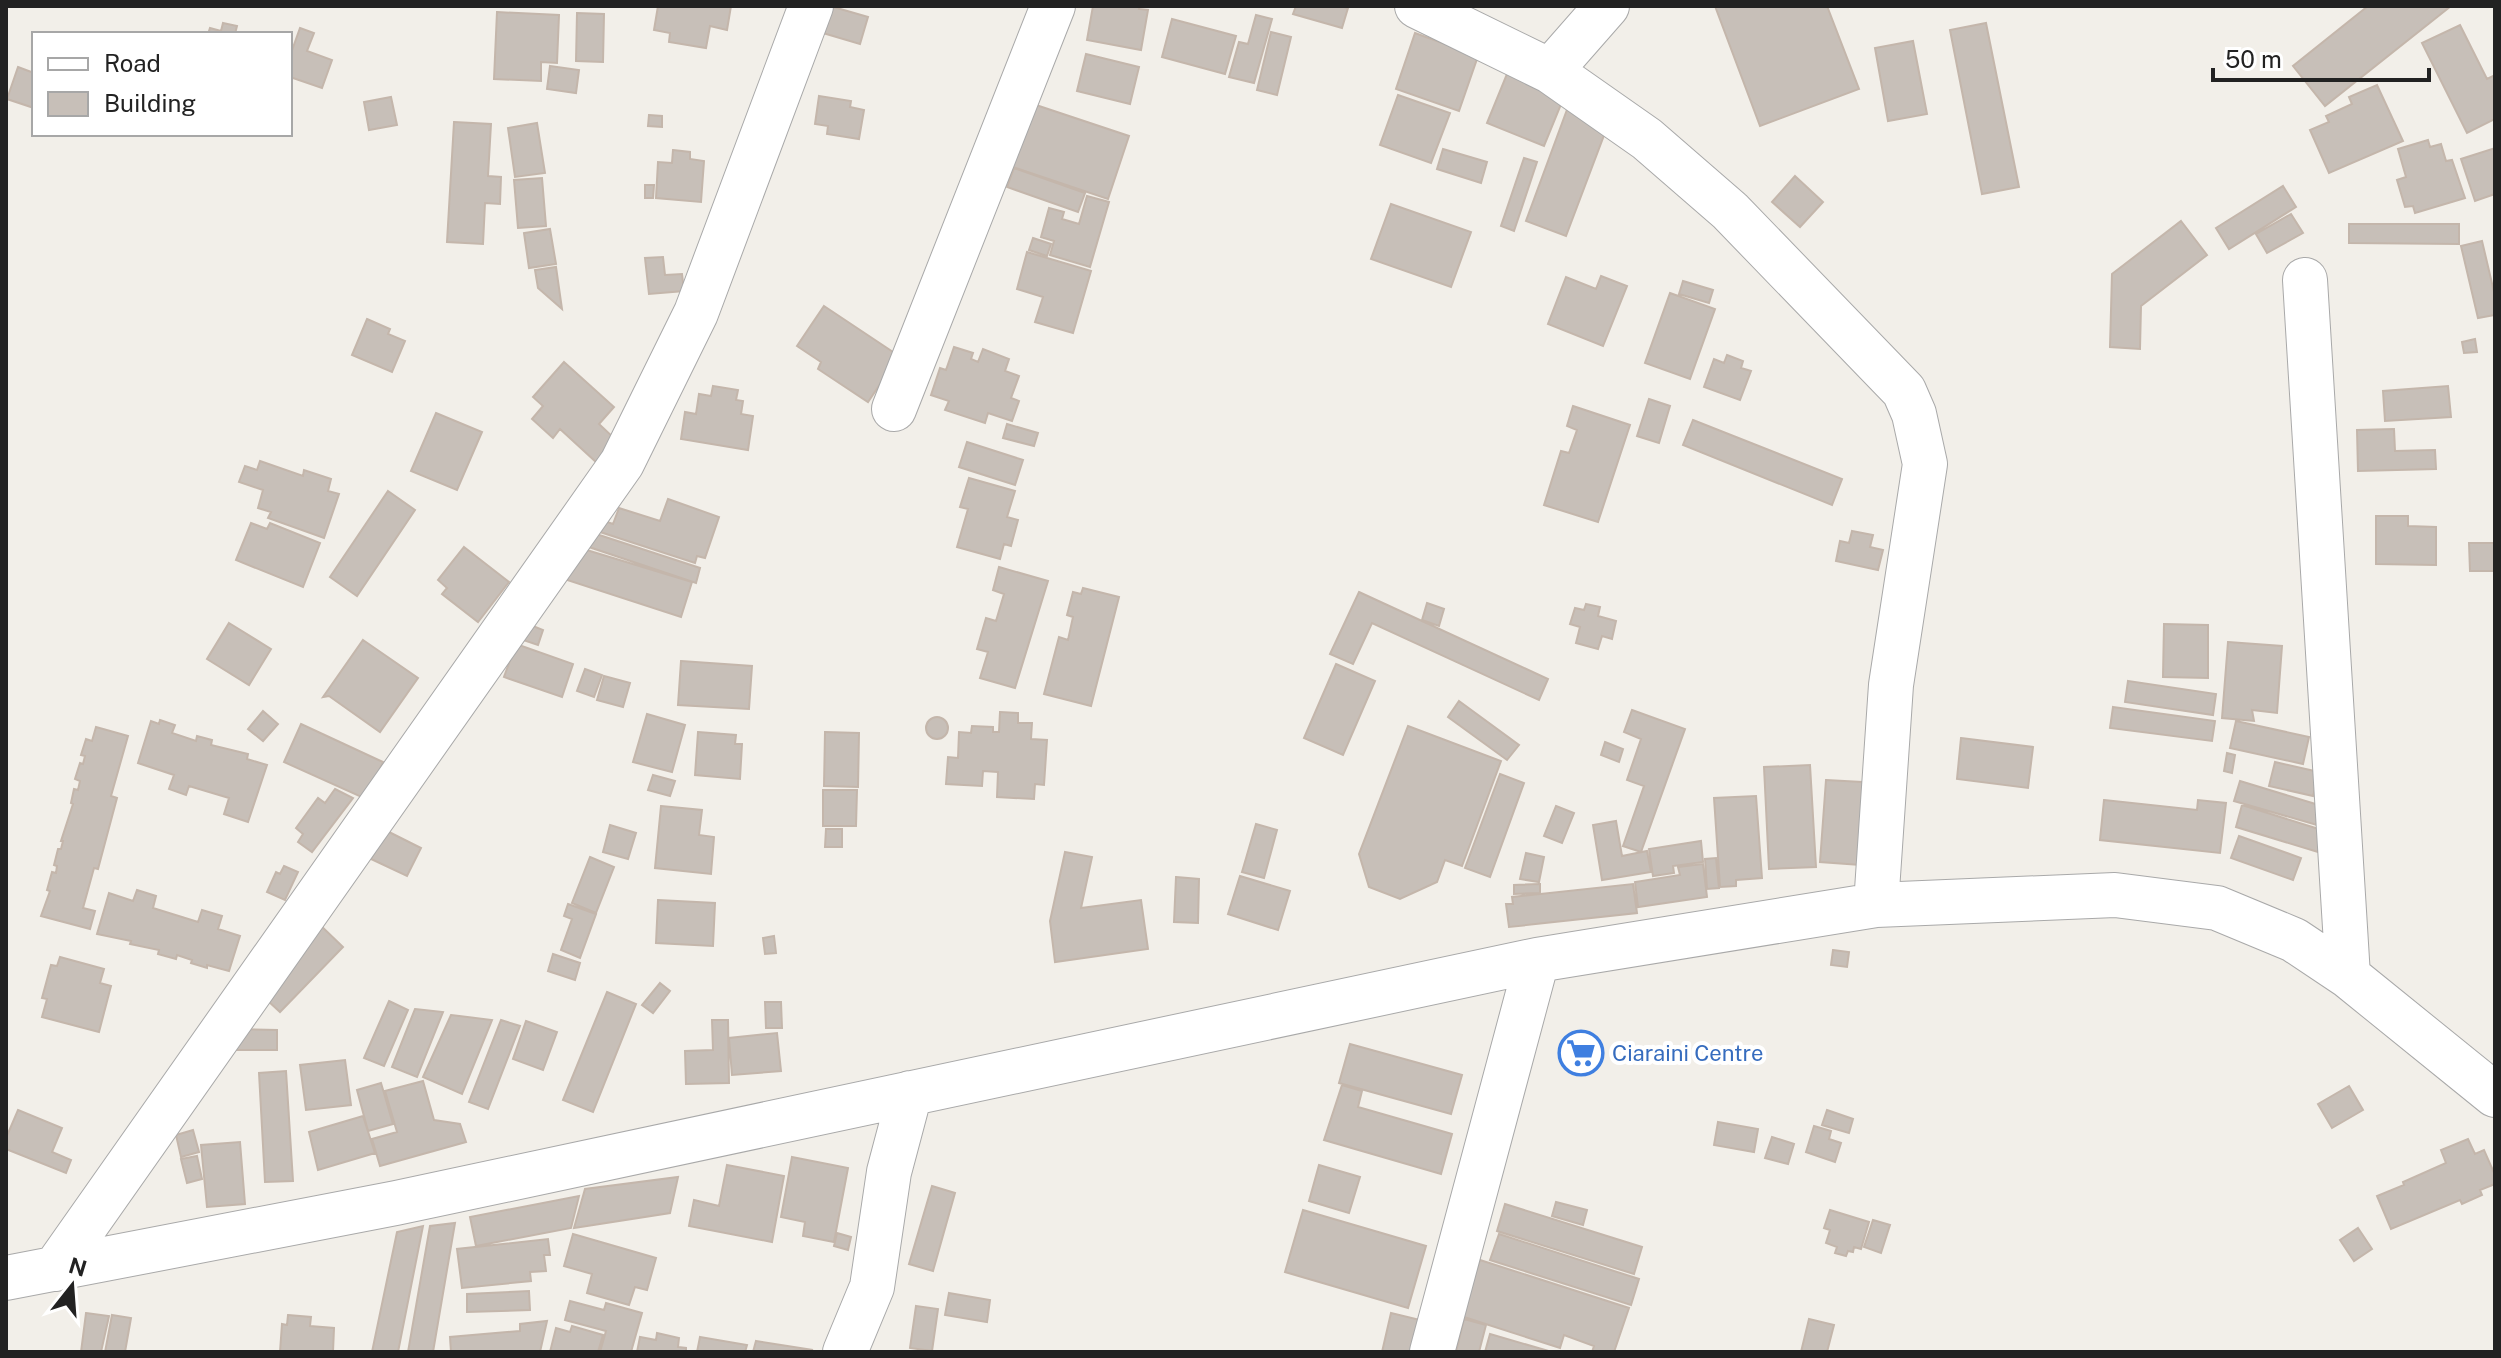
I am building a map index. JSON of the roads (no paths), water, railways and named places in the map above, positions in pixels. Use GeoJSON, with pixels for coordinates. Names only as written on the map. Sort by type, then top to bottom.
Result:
{"type":"FeatureCollection","features":[{"type":"Feature","properties":{"kind":"street"},"geometry":{"type":"LineString","coordinates":[[55,1269],[622,463],[696,313],[811,6]]}},
{"type":"Feature","properties":{"kind":"street"},"geometry":{"type":"LineString","coordinates":[[894,409],[1053,6]]}},
{"type":"Feature","properties":{"kind":"street"},"geometry":{"type":"LineString","coordinates":[[1417,6],[1550,71],[1647,139],[1730,211],[1904,391],[1914,414],[1925,464],[1891,685],[1876,905]]}},
{"type":"Feature","properties":{"kind":"street"},"geometry":{"type":"LineString","coordinates":[[1550,71],[1607,6]]}},
{"type":"Feature","properties":{"kind":"street"},"geometry":{"type":"LineString","coordinates":[[2305,280],[2348,976]]}},
{"type":"Feature","properties":{"kind":"street"},"geometry":{"type":"LineString","coordinates":[[6,1278],[396,1203],[1537,960],[1876,905],[2115,895],[2217,908],[2294,940],[2348,976],[2495,1095]]}},
{"type":"Feature","properties":{"kind":"street"},"geometry":{"type":"LineString","coordinates":[[1432,1352],[1537,960]]}},
{"type":"Feature","properties":{"kind":"street"},"geometry":{"type":"LineString","coordinates":[[845,1352],[872,1287],[889,1172],[910,1093]]}},
{"type":"Feature","properties":{"kind":"place","name":"Ciaraini Centre"},"geometry":{"type":"Point","coordinates":[1581,1053]}}]}
